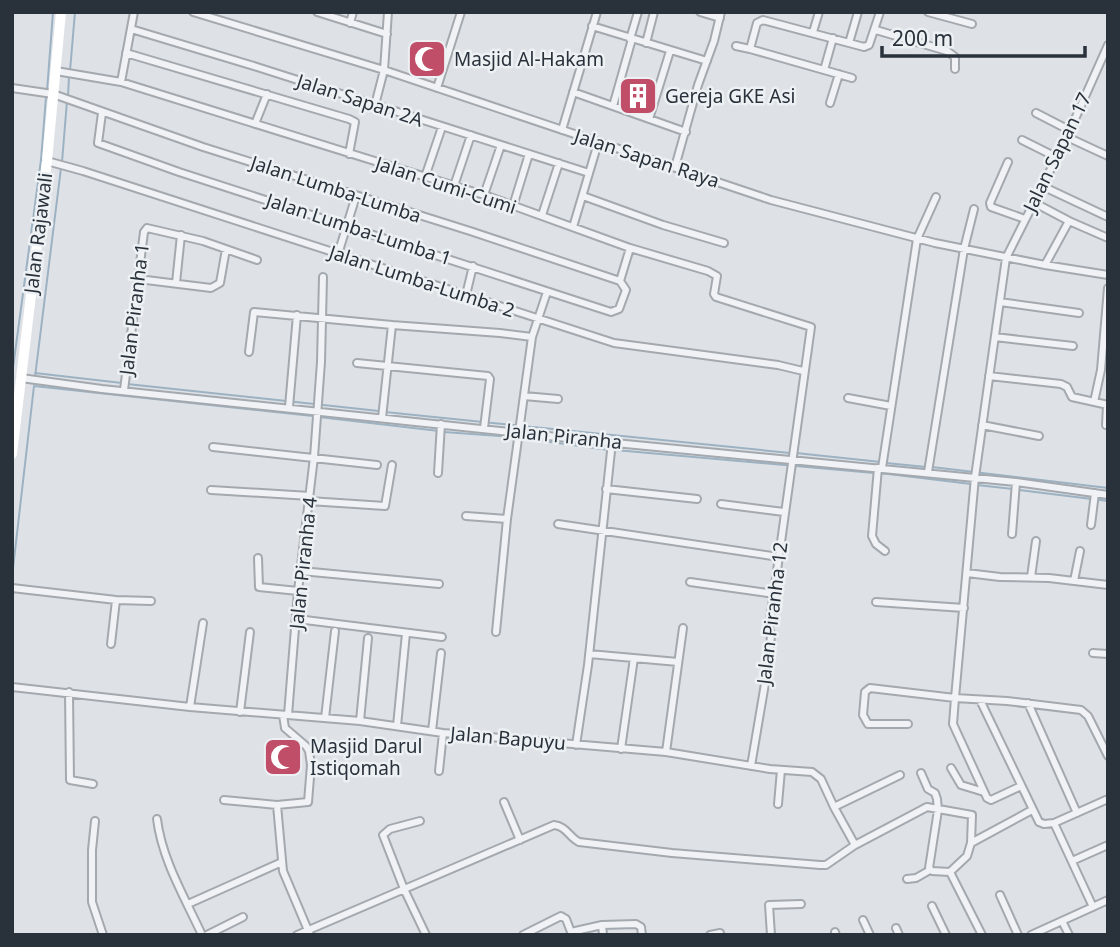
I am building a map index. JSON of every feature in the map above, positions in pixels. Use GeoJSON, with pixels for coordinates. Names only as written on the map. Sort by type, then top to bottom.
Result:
{"type":"FeatureCollection","features":[{"type":"Feature","properties":{"kind":"main road","name":"Jalan Rajawali"},"geometry":{"type":"LineString","coordinates":[[12,454],[18,372],[47,161],[61,12]]}},
{"type":"Feature","properties":{"kind":"street"},"geometry":{"type":"LineString","coordinates":[[121,82],[134,12]]}},
{"type":"Feature","properties":{"kind":"street","name":"Jalan Sapan Raya"},"geometry":{"type":"LineString","coordinates":[[193,12],[384,70],[771,200],[917,239],[1006,258],[1108,275]]}},
{"type":"Feature","properties":{"kind":"street"},"geometry":{"type":"LineString","coordinates":[[350,23],[353,12]]}},
{"type":"Feature","properties":{"kind":"street"},"geometry":{"type":"LineString","coordinates":[[375,106],[384,70],[388,12]]}},
{"type":"Feature","properties":{"kind":"street"},"geometry":{"type":"LineString","coordinates":[[437,88],[461,12]]}},
{"type":"Feature","properties":{"kind":"street"},"geometry":{"type":"LineString","coordinates":[[562,130],[597,12]]}},
{"type":"Feature","properties":{"kind":"street"},"geometry":{"type":"LineString","coordinates":[[613,106],[638,12]]}},
{"type":"Feature","properties":{"kind":"street"},"geometry":{"type":"LineString","coordinates":[[646,43],[654,12]]}},
{"type":"Feature","properties":{"kind":"street"},"geometry":{"type":"LineString","coordinates":[[676,167],[720,15],[701,12]]}},
{"type":"Feature","properties":{"kind":"street"},"geometry":{"type":"LineString","coordinates":[[813,32],[818,12]]}},
{"type":"Feature","properties":{"kind":"street"},"geometry":{"type":"LineString","coordinates":[[849,43],[858,12]]}},
{"type":"Feature","properties":{"kind":"street"},"geometry":{"type":"LineString","coordinates":[[750,49],[757,23],[764,16],[864,47],[869,45],[876,30],[880,12]]}},
{"type":"Feature","properties":{"kind":"street"},"geometry":{"type":"LineString","coordinates":[[928,12],[972,24]]}},
{"type":"Feature","properties":{"kind":"street"},"geometry":{"type":"LineString","coordinates":[[321,13],[387,34]]}},
{"type":"Feature","properties":{"kind":"street"},"geometry":{"type":"LineString","coordinates":[[592,26],[707,61]]}},
{"type":"Feature","properties":{"kind":"street","name":"Jalan Sapan 2A"},"geometry":{"type":"LineString","coordinates":[[131,29],[257,66],[589,173]]}},
{"type":"Feature","properties":{"kind":"street"},"geometry":{"type":"LineString","coordinates":[[876,30],[947,51],[955,57],[955,69]]}},
{"type":"Feature","properties":{"kind":"street"},"geometry":{"type":"LineString","coordinates":[[824,70],[833,38]]}},
{"type":"Feature","properties":{"kind":"street","name":"Jalan Sapan 17"},"geometry":{"type":"LineString","coordinates":[[984,792],[953,724],[975,477],[1006,258],[1108,45]]}},
{"type":"Feature","properties":{"kind":"street"},"geometry":{"type":"LineString","coordinates":[[736,46],[852,78]]}},
{"type":"Feature","properties":{"kind":"street"},"geometry":{"type":"LineString","coordinates":[[649,119],[670,51]]}},
{"type":"Feature","properties":{"kind":"street"},"geometry":{"type":"LineString","coordinates":[[127,53],[355,122],[349,154]]}},
{"type":"Feature","properties":{"kind":"street","name":"Jalan Cumi-Cumi"},"geometry":{"type":"LineString","coordinates":[[56,71],[121,82],[484,195],[630,248],[718,276],[714,294],[716,297],[811,327]]}},
{"type":"Feature","properties":{"kind":"street"},"geometry":{"type":"LineString","coordinates":[[830,103],[839,75]]}},
{"type":"Feature","properties":{"kind":"street","name":"Jalan Lumba-Lumba"},"geometry":{"type":"LineString","coordinates":[[12,88],[53,94],[102,113],[620,281]]}},
{"type":"Feature","properties":{"kind":"street"},"geometry":{"type":"LineString","coordinates":[[573,92],[686,132]]}},
{"type":"Feature","properties":{"kind":"street"},"geometry":{"type":"LineString","coordinates":[[255,124],[267,94]]}},
{"type":"Feature","properties":{"kind":"street","name":"Jalan Lumba-Lumba 1"},"geometry":{"type":"LineString","coordinates":[[102,113],[97,137],[102,146],[547,292],[615,312],[619,309],[626,290],[620,281]]}},
{"type":"Feature","properties":{"kind":"street"},"geometry":{"type":"LineString","coordinates":[[1036,113],[1108,156]]}},
{"type":"Feature","properties":{"kind":"street"},"geometry":{"type":"LineString","coordinates":[[425,177],[442,127]]}},
{"type":"Feature","properties":{"kind":"street"},"geometry":{"type":"LineString","coordinates":[[454,186],[471,135]]}},
{"type":"Feature","properties":{"kind":"street"},"geometry":{"type":"LineString","coordinates":[[1022,140],[1056,157]]}},
{"type":"Feature","properties":{"kind":"street"},"geometry":{"type":"LineString","coordinates":[[573,227],[598,143]]}},
{"type":"Feature","properties":{"kind":"street"},"geometry":{"type":"LineString","coordinates":[[484,195],[501,145]]}},
{"type":"Feature","properties":{"kind":"street"},"geometry":{"type":"LineString","coordinates":[[513,206],[529,153]]}},
{"type":"Feature","properties":{"kind":"street","name":"Jalan Lumba-Lumba 2"},"geometry":{"type":"LineString","coordinates":[[47,161],[537,320],[623,345],[751,361],[803,371]]}},
{"type":"Feature","properties":{"kind":"street"},"geometry":{"type":"LineString","coordinates":[[1008,162],[990,203],[991,206],[1025,219]]}},
{"type":"Feature","properties":{"kind":"street"},"geometry":{"type":"LineString","coordinates":[[542,215],[559,163]]}},
{"type":"Feature","properties":{"kind":"street"},"geometry":{"type":"LineString","coordinates":[[1042,186],[1108,217]]}},
{"type":"Feature","properties":{"kind":"street"},"geometry":{"type":"LineString","coordinates":[[338,254],[356,196]]}},
{"type":"Feature","properties":{"kind":"street"},"geometry":{"type":"LineString","coordinates":[[583,196],[663,225],[724,243]]}},
{"type":"Feature","properties":{"kind":"street"},"geometry":{"type":"LineString","coordinates":[[885,551],[876,544],[872,536],[880,468],[917,239],[936,197]]}},
{"type":"Feature","properties":{"kind":"street"},"geometry":{"type":"LineString","coordinates":[[1033,202],[1108,238]]}},
{"type":"Feature","properties":{"kind":"street"},"geometry":{"type":"LineString","coordinates":[[928,472],[964,249],[974,209]]}},
{"type":"Feature","properties":{"kind":"street"},"geometry":{"type":"LineString","coordinates":[[1045,265],[1069,220]]}},
{"type":"Feature","properties":{"kind":"street","name":"Jalan Piranha 1"},"geometry":{"type":"LineString","coordinates":[[124,390],[146,228],[181,235],[257,260]]}},
{"type":"Feature","properties":{"kind":"street"},"geometry":{"type":"LineString","coordinates":[[176,283],[181,235]]}},
{"type":"Feature","properties":{"kind":"street"},"geometry":{"type":"LineString","coordinates":[[620,281],[630,248]]}},
{"type":"Feature","properties":{"kind":"street"},"geometry":{"type":"LineString","coordinates":[[138,279],[217,287],[226,249]]}},
{"type":"Feature","properties":{"kind":"street"},"geometry":{"type":"LineString","coordinates":[[466,295],[473,266]]}},
{"type":"Feature","properties":{"kind":"street","name":"Jalan Piranha 4"},"geometry":{"type":"LineString","coordinates":[[286,715],[318,411],[323,277]]}},
{"type":"Feature","properties":{"kind":"street"},"geometry":{"type":"LineString","coordinates":[[1094,402],[1101,370],[1108,288]]}},
{"type":"Feature","properties":{"kind":"street"},"geometry":{"type":"LineString","coordinates":[[496,632],[507,519],[532,337],[547,292]]}},
{"type":"Feature","properties":{"kind":"street"},"geometry":{"type":"LineString","coordinates":[[1000,302],[1079,313]]}},
{"type":"Feature","properties":{"kind":"street"},"geometry":{"type":"LineString","coordinates":[[248,352],[254,312],[532,337]]}},
{"type":"Feature","properties":{"kind":"street"},"geometry":{"type":"LineString","coordinates":[[289,407],[297,315]]}},
{"type":"Feature","properties":{"kind":"street"},"geometry":{"type":"LineString","coordinates":[[383,418],[392,325]]}},
{"type":"Feature","properties":{"kind":"street","name":"Jalan Piranha 12"},"geometry":{"type":"LineString","coordinates":[[751,766],[769,660],[769,628],[811,327]]}},
{"type":"Feature","properties":{"kind":"street"},"geometry":{"type":"LineString","coordinates":[[995,337],[1073,346]]}},
{"type":"Feature","properties":{"kind":"street"},"geometry":{"type":"LineString","coordinates":[[357,363],[488,376],[490,379],[484,429]]}},
{"type":"Feature","properties":{"kind":"street","name":"Jalan Piranha"},"geometry":{"type":"LineString","coordinates":[[18,372],[124,390],[484,429],[975,477],[1108,495]]}},
{"type":"Feature","properties":{"kind":"street"},"geometry":{"type":"LineString","coordinates":[[989,376],[1061,384],[1067,387],[1072,397],[1107,405],[1106,425]]}},
{"type":"Feature","properties":{"kind":"street"},"geometry":{"type":"LineString","coordinates":[[524,396],[558,399]]}},
{"type":"Feature","properties":{"kind":"street"},"geometry":{"type":"LineString","coordinates":[[848,398],[891,406]]}},
{"type":"Feature","properties":{"kind":"street"},"geometry":{"type":"LineString","coordinates":[[438,473],[441,424]]}},
{"type":"Feature","properties":{"kind":"street"},"geometry":{"type":"LineString","coordinates":[[982,425],[1039,436]]}},
{"type":"Feature","properties":{"kind":"street","name":"Jalan Bapuyu"},"geometry":{"type":"LineString","coordinates":[[12,687],[576,745],[589,654],[612,442]]}},
{"type":"Feature","properties":{"kind":"street"},"geometry":{"type":"LineString","coordinates":[[213,447],[377,465]]}},
{"type":"Feature","properties":{"kind":"street"},"geometry":{"type":"LineString","coordinates":[[211,490],[385,506],[392,465]]}},
{"type":"Feature","properties":{"kind":"street"},"geometry":{"type":"LineString","coordinates":[[1012,534],[1016,482]]}},
{"type":"Feature","properties":{"kind":"street"},"geometry":{"type":"LineString","coordinates":[[606,489],[697,499]]}},
{"type":"Feature","properties":{"kind":"street"},"geometry":{"type":"LineString","coordinates":[[1091,525],[1095,493]]}},
{"type":"Feature","properties":{"kind":"street"},"geometry":{"type":"LineString","coordinates":[[721,504],[784,512]]}},
{"type":"Feature","properties":{"kind":"street"},"geometry":{"type":"LineString","coordinates":[[466,516],[507,519]]}},
{"type":"Feature","properties":{"kind":"street"},"geometry":{"type":"LineString","coordinates":[[558,524],[779,557]]}},
{"type":"Feature","properties":{"kind":"street"},"geometry":{"type":"LineString","coordinates":[[1031,577],[1036,541]]}},
{"type":"Feature","properties":{"kind":"street"},"geometry":{"type":"LineString","coordinates":[[1074,581],[1080,551]]}},
{"type":"Feature","properties":{"kind":"street"},"geometry":{"type":"LineString","coordinates":[[258,558],[259,587],[298,591]]}},
{"type":"Feature","properties":{"kind":"street"},"geometry":{"type":"LineString","coordinates":[[301,571],[439,584]]}},
{"type":"Feature","properties":{"kind":"street"},"geometry":{"type":"LineString","coordinates":[[967,573],[1107,584]]}},
{"type":"Feature","properties":{"kind":"street"},"geometry":{"type":"LineString","coordinates":[[690,582],[775,594]]}},
{"type":"Feature","properties":{"kind":"street"},"geometry":{"type":"LineString","coordinates":[[12,588],[116,600],[151,601]]}},
{"type":"Feature","properties":{"kind":"street"},"geometry":{"type":"LineString","coordinates":[[111,644],[116,600]]}},
{"type":"Feature","properties":{"kind":"street"},"geometry":{"type":"LineString","coordinates":[[876,602],[964,608]]}},
{"type":"Feature","properties":{"kind":"street"},"geometry":{"type":"LineString","coordinates":[[297,620],[442,637]]}},
{"type":"Feature","properties":{"kind":"street"},"geometry":{"type":"LineString","coordinates":[[190,707],[203,623]]}},
{"type":"Feature","properties":{"kind":"street"},"geometry":{"type":"LineString","coordinates":[[666,752],[684,628]]}},
{"type":"Feature","properties":{"kind":"street"},"geometry":{"type":"LineString","coordinates":[[325,718],[335,631]]}},
{"type":"Feature","properties":{"kind":"street"},"geometry":{"type":"LineString","coordinates":[[240,712],[250,632]]}},
{"type":"Feature","properties":{"kind":"street"},"geometry":{"type":"LineString","coordinates":[[397,726],[406,633]]}},
{"type":"Feature","properties":{"kind":"street"},"geometry":{"type":"LineString","coordinates":[[360,721],[368,638]]}},
{"type":"Feature","properties":{"kind":"street"},"geometry":{"type":"LineString","coordinates":[[432,731],[441,653]]}},
{"type":"Feature","properties":{"kind":"street"},"geometry":{"type":"LineString","coordinates":[[1093,653],[1108,654]]}},
{"type":"Feature","properties":{"kind":"street"},"geometry":{"type":"LineString","coordinates":[[589,654],[678,662]]}},
{"type":"Feature","properties":{"kind":"street"},"geometry":{"type":"LineString","coordinates":[[621,749],[634,658]]}},
{"type":"Feature","properties":{"kind":"street"},"geometry":{"type":"LineString","coordinates":[[908,724],[868,724],[863,715],[865,692],[870,688],[1028,703],[1085,712],[1108,756]]}},
{"type":"Feature","properties":{"kind":"street"},"geometry":{"type":"LineString","coordinates":[[69,692],[70,780],[93,784]]}},
{"type":"Feature","properties":{"kind":"street"},"geometry":{"type":"LineString","coordinates":[[980,700],[1039,822],[1054,823],[1108,799]]}},
{"type":"Feature","properties":{"kind":"street"},"geometry":{"type":"LineString","coordinates":[[1028,703],[1077,813]]}},
{"type":"Feature","properties":{"kind":"street"},"geometry":{"type":"LineString","coordinates":[[224,800],[277,805],[306,804],[309,799],[311,765],[309,751],[285,728],[286,715]]}},
{"type":"Feature","properties":{"kind":"street"},"geometry":{"type":"LineString","coordinates":[[439,771],[443,733]]}},
{"type":"Feature","properties":{"kind":"street"},"geometry":{"type":"LineString","coordinates":[[576,745],[666,752],[751,766],[812,772],[819,775],[855,845]]}},
{"type":"Feature","properties":{"kind":"street"},"geometry":{"type":"LineString","coordinates":[[951,768],[961,785],[984,792],[991,800],[1021,786]]}},
{"type":"Feature","properties":{"kind":"street"},"geometry":{"type":"LineString","coordinates":[[778,804],[781,770]]}},
{"type":"Feature","properties":{"kind":"street"},"geometry":{"type":"LineString","coordinates":[[921,773],[929,789],[937,796],[938,810],[929,861],[930,870]]}},
{"type":"Feature","properties":{"kind":"street"},"geometry":{"type":"LineString","coordinates":[[834,807],[900,775]]}},
{"type":"Feature","properties":{"kind":"street"},"geometry":{"type":"LineString","coordinates":[[504,802],[520,840]]}},
{"type":"Feature","properties":{"kind":"street"},"geometry":{"type":"LineString","coordinates":[[277,805],[286,879],[309,932]]}},
{"type":"Feature","properties":{"kind":"street"},"geometry":{"type":"LineString","coordinates":[[298,935],[554,825],[559,825],[579,842],[672,853],[825,865],[855,845],[927,807],[972,815],[971,843],[966,859],[950,872],[930,870],[916,878],[907,879]]}},
{"type":"Feature","properties":{"kind":"street"},"geometry":{"type":"LineString","coordinates":[[971,843],[1032,810]]}},
{"type":"Feature","properties":{"kind":"street"},"geometry":{"type":"LineString","coordinates":[[157,819],[163,846],[204,935],[243,917]]}},
{"type":"Feature","properties":{"kind":"street"},"geometry":{"type":"LineString","coordinates":[[95,821],[92,902],[103,935]]}},
{"type":"Feature","properties":{"kind":"street"},"geometry":{"type":"LineString","coordinates":[[420,821],[390,829],[383,834],[426,935]]}},
{"type":"Feature","properties":{"kind":"street"},"geometry":{"type":"LineString","coordinates":[[1054,823],[1093,907]]}},
{"type":"Feature","properties":{"kind":"street"},"geometry":{"type":"LineString","coordinates":[[1072,861],[1108,845]]}},
{"type":"Feature","properties":{"kind":"street"},"geometry":{"type":"LineString","coordinates":[[188,904],[282,862]]}},
{"type":"Feature","properties":{"kind":"street"},"geometry":{"type":"LineString","coordinates":[[950,872],[982,935]]}},
{"type":"Feature","properties":{"kind":"street"},"geometry":{"type":"LineString","coordinates":[[1000,895],[1018,935]]}},
{"type":"Feature","properties":{"kind":"street"},"geometry":{"type":"LineString","coordinates":[[1031,935],[1108,900]]}},
{"type":"Feature","properties":{"kind":"street"},"geometry":{"type":"LineString","coordinates":[[771,935],[769,905],[800,904]]}},
{"type":"Feature","properties":{"kind":"street"},"geometry":{"type":"LineString","coordinates":[[932,906],[946,935]]}},
{"type":"Feature","properties":{"kind":"street"},"geometry":{"type":"LineString","coordinates":[[523,935],[561,916],[566,919],[573,932],[601,925],[636,924],[641,927],[642,935]]}},
{"type":"Feature","properties":{"kind":"street"},"geometry":{"type":"LineString","coordinates":[[863,920],[870,935]]}},
{"type":"Feature","properties":{"kind":"street"},"geometry":{"type":"LineString","coordinates":[[1062,921],[1069,935]]}},
{"type":"Feature","properties":{"kind":"street"},"geometry":{"type":"LineString","coordinates":[[601,925],[603,935]]}},
{"type":"Feature","properties":{"kind":"street"},"geometry":{"type":"LineString","coordinates":[[540,927],[542,935]]}},
{"type":"Feature","properties":{"kind":"street"},"geometry":{"type":"LineString","coordinates":[[710,935],[720,933]]}},
{"type":"Feature","properties":{"kind":"waterway"},"geometry":{"type":"LineString","coordinates":[[47,91],[53,12]]}},
{"type":"Feature","properties":{"kind":"waterway"},"geometry":{"type":"LineString","coordinates":[[70,71],[75,12]]}},
{"type":"Feature","properties":{"kind":"waterway"},"geometry":{"type":"LineString","coordinates":[[68,96],[69,77]]}},
{"type":"Feature","properties":{"kind":"waterway"},"geometry":{"type":"LineString","coordinates":[[12,375],[41,160],[46,97]]}},
{"type":"Feature","properties":{"kind":"waterway"},"geometry":{"type":"LineString","coordinates":[[62,162],[67,101]]}},
{"type":"Feature","properties":{"kind":"waterway"},"geometry":{"type":"LineString","coordinates":[[35,377],[61,168]]}},
{"type":"Feature","properties":{"kind":"waterway"},"geometry":{"type":"LineString","coordinates":[[35,373],[122,383]]}},
{"type":"Feature","properties":{"kind":"waterway"},"geometry":{"type":"LineString","coordinates":[[127,384],[379,411]]}},
{"type":"Feature","properties":{"kind":"waterway"},"geometry":{"type":"LineString","coordinates":[[34,386],[313,416]]}},
{"type":"Feature","properties":{"kind":"waterway"},"geometry":{"type":"LineString","coordinates":[[12,577],[34,386]]}},
{"type":"Feature","properties":{"kind":"waterway"},"geometry":{"type":"LineString","coordinates":[[385,412],[790,453]]}},
{"type":"Feature","properties":{"kind":"waterway"},"geometry":{"type":"LineString","coordinates":[[319,417],[439,431]]}},
{"type":"Feature","properties":{"kind":"waterway"},"geometry":{"type":"LineString","coordinates":[[444,432],[515,437]]}},
{"type":"Feature","properties":{"kind":"waterway"},"geometry":{"type":"LineString","coordinates":[[521,438],[609,450]]}},
{"type":"Feature","properties":{"kind":"waterway"},"geometry":{"type":"LineString","coordinates":[[615,450],[874,473]]}},
{"type":"Feature","properties":{"kind":"waterway"},"geometry":{"type":"LineString","coordinates":[[796,453],[881,462]]}},
{"type":"Feature","properties":{"kind":"waterway"},"geometry":{"type":"LineString","coordinates":[[886,463],[926,467]]}},
{"type":"Feature","properties":{"kind":"waterway"},"geometry":{"type":"LineString","coordinates":[[932,467],[1108,488]]}},
{"type":"Feature","properties":{"kind":"waterway"},"geometry":{"type":"LineString","coordinates":[[880,473],[971,484]]}},
{"type":"Feature","properties":{"kind":"waterway"},"geometry":{"type":"LineString","coordinates":[[977,485],[1013,489]]}},
{"type":"Feature","properties":{"kind":"waterway"},"geometry":{"type":"LineString","coordinates":[[1019,490],[1108,501]]}},
{"type":"Feature","properties":{"kind":"place","name":"Masjid Al-Hakam"},"geometry":{"type":"Point","coordinates":[427,59]}},
{"type":"Feature","properties":{"kind":"place","name":"Gereja GKE Asi"},"geometry":{"type":"Point","coordinates":[638,96]}},
{"type":"Feature","properties":{"kind":"place","name":"Masjid Darul Istiqomah"},"geometry":{"type":"Point","coordinates":[283,757]}}]}
